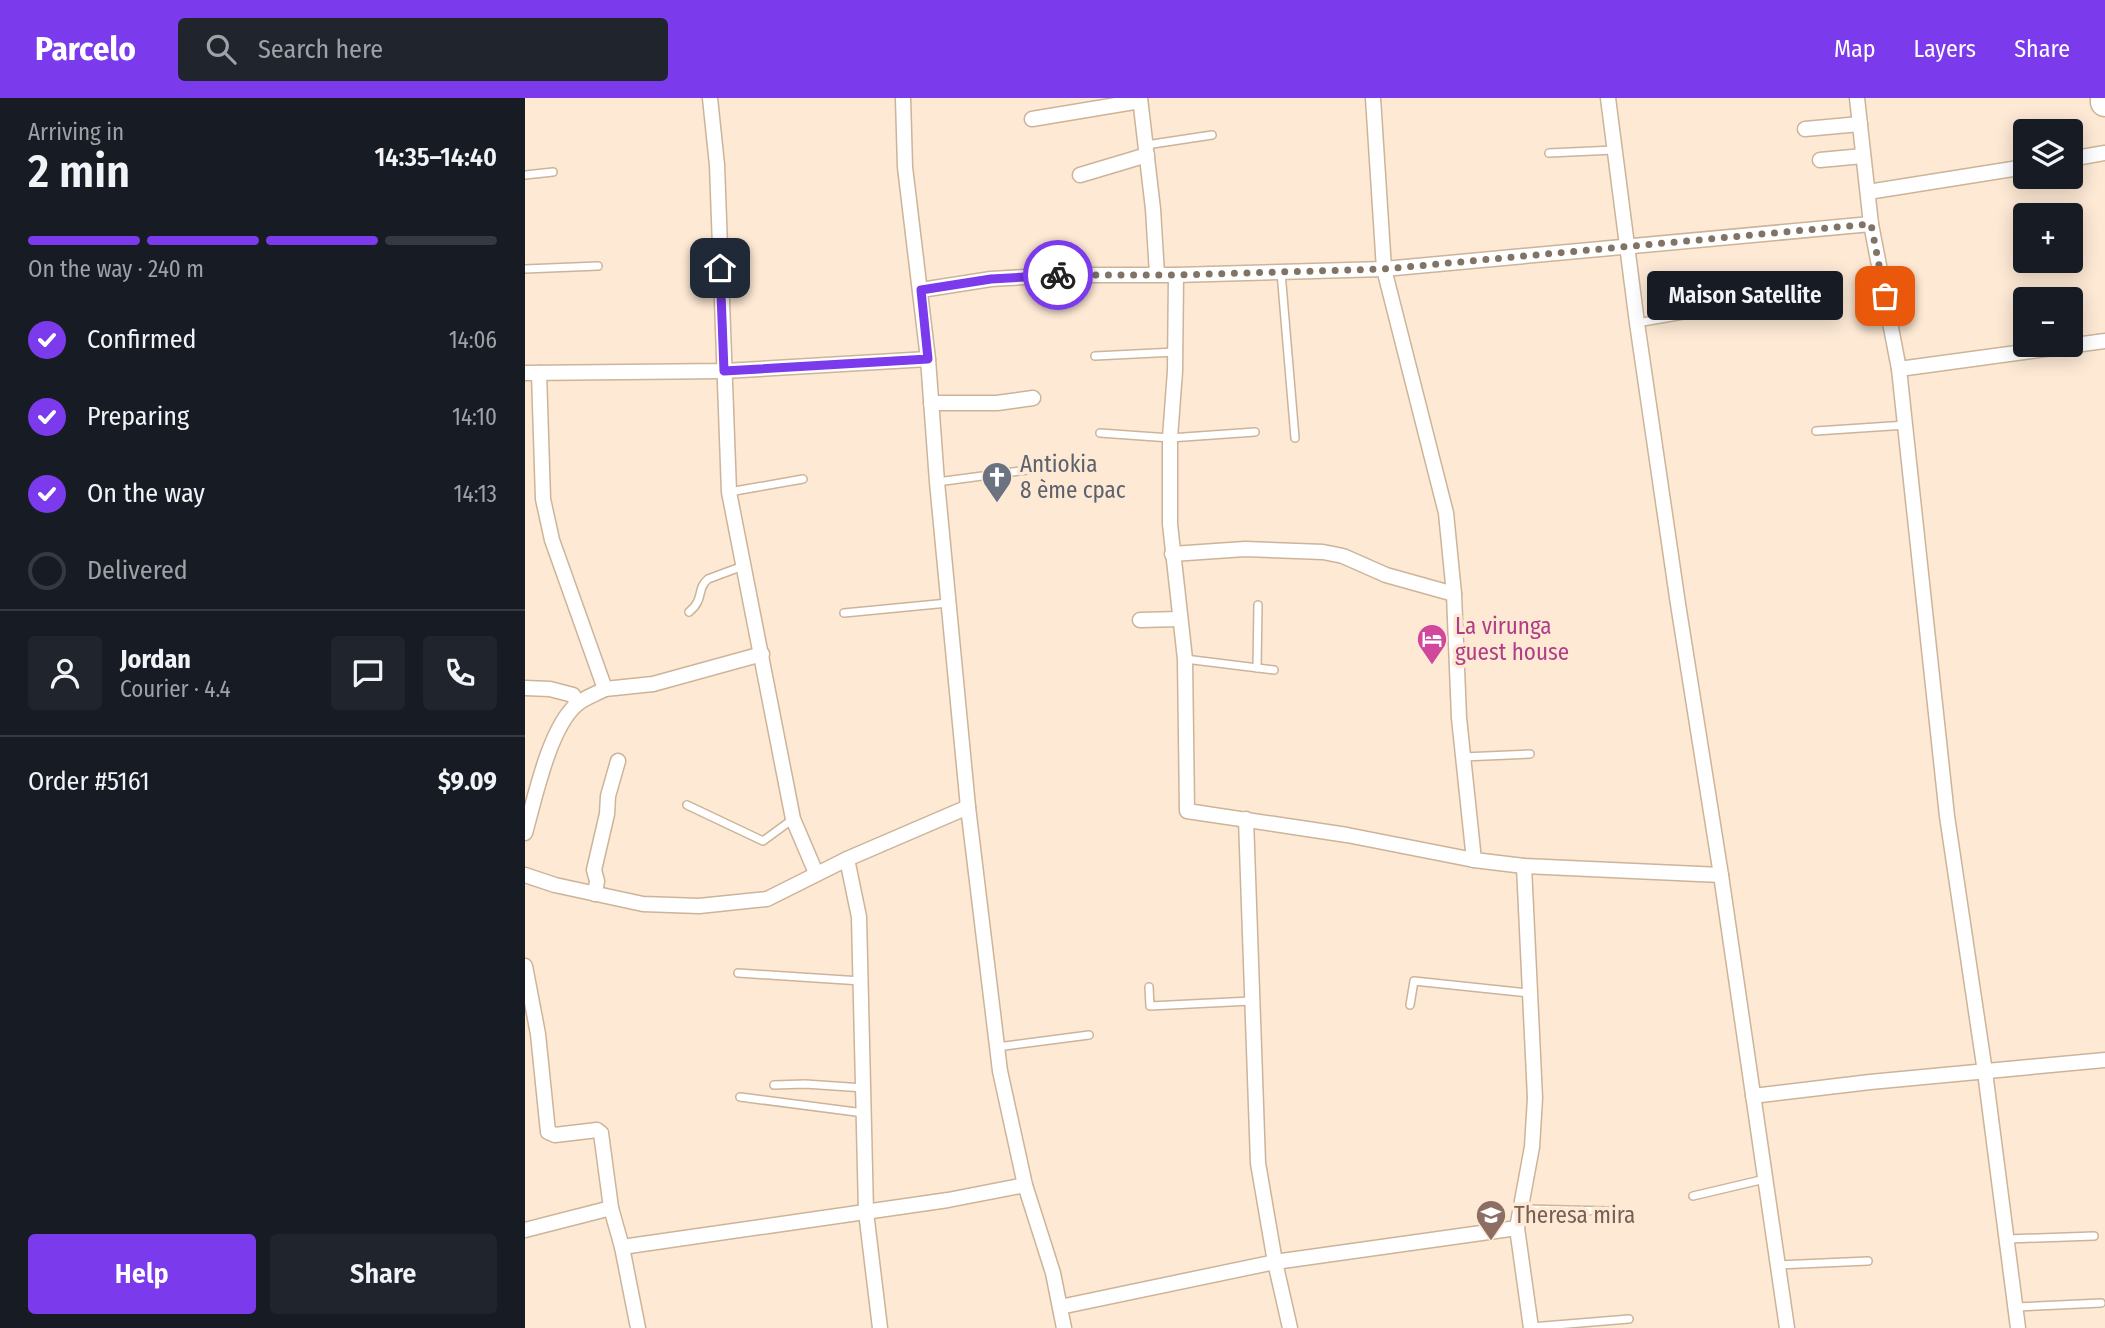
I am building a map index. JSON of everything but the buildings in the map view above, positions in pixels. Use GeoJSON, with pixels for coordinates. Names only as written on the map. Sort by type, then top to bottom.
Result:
{"type":"FeatureCollection","features":[{"type":"Feature","properties":{"kind":"street"},"geometry":{"type":"LineString","coordinates":[[710,98],[717,165],[729,492],[793,818],[816,873]]}},
{"type":"Feature","properties":{"kind":"street"},"geometry":{"type":"LineString","coordinates":[[903,98],[905,167],[928,359],[968,807],[997,1047],[1013,1138],[1053,1273],[1064,1328]]}},
{"type":"Feature","properties":{"kind":"street"},"geometry":{"type":"LineString","coordinates":[[1373,98],[1384,269],[1446,513],[1454,594],[1463,757],[1474,860]]}},
{"type":"Feature","properties":{"kind":"street"},"geometry":{"type":"LineString","coordinates":[[1608,98],[1637,323],[1787,1328]]}},
{"type":"Feature","properties":{"kind":"street"},"geometry":{"type":"LineString","coordinates":[[1857,98],[1871,224],[1907,425],[1947,816],[1985,1072],[2018,1328]]}},
{"type":"Feature","properties":{"kind":"street"},"geometry":{"type":"LineString","coordinates":[[1032,119],[1140,99],[1157,274]]}},
{"type":"Feature","properties":{"kind":"street"},"geometry":{"type":"LineString","coordinates":[[1805,129],[1860,124]]}},
{"type":"Feature","properties":{"kind":"street"},"geometry":{"type":"LineString","coordinates":[[1080,176],[1146,150]]}},
{"type":"Feature","properties":{"kind":"street"},"geometry":{"type":"LineString","coordinates":[[2083,157],[2105,153]]}},
{"type":"Feature","properties":{"kind":"street"},"geometry":{"type":"LineString","coordinates":[[1819,160],[1863,156]]}},
{"type":"Feature","properties":{"kind":"street"},"geometry":{"type":"LineString","coordinates":[[1868,192],[2013,169]]}},
{"type":"Feature","properties":{"kind":"street"},"geometry":{"type":"LineString","coordinates":[[921,290],[991,279],[1058,275],[1176,275],[1384,269],[1871,224]]}},
{"type":"Feature","properties":{"kind":"street"},"geometry":{"type":"LineString","coordinates":[[1176,275],[1170,438],[1172,554],[1185,659],[1187,811],[1347,835],[1474,860],[1524,866],[1721,875]]}},
{"type":"Feature","properties":{"kind":"street"},"geometry":{"type":"LineString","coordinates":[[1899,369],[2105,341]]}},
{"type":"Feature","properties":{"kind":"street"},"geometry":{"type":"LineString","coordinates":[[605,689],[552,540],[543,499],[532,373],[724,371],[928,359]]}},
{"type":"Feature","properties":{"kind":"street"},"geometry":{"type":"LineString","coordinates":[[931,403],[997,403],[1033,398]]}},
{"type":"Feature","properties":{"kind":"street"},"geometry":{"type":"LineString","coordinates":[[1172,554],[1245,549],[1323,552],[1343,556],[1386,575],[1454,594]]}},
{"type":"Feature","properties":{"kind":"street"},"geometry":{"type":"LineString","coordinates":[[1140,620],[1180,619]]}},
{"type":"Feature","properties":{"kind":"street"},"geometry":{"type":"LineString","coordinates":[[525,830],[558,731],[577,703],[605,689],[653,684],[762,654]]}},
{"type":"Feature","properties":{"kind":"street"},"geometry":{"type":"LineString","coordinates":[[525,688],[550,689],[573,695],[577,703]]}},
{"type":"Feature","properties":{"kind":"street"},"geometry":{"type":"LineString","coordinates":[[595,894],[597,881],[594,870],[607,814],[611,781],[618,761]]}},
{"type":"Feature","properties":{"kind":"street"},"geometry":{"type":"LineString","coordinates":[[525,875],[643,904],[699,906],[767,899],[816,873],[968,807]]}},
{"type":"Feature","properties":{"kind":"street"},"geometry":{"type":"LineString","coordinates":[[1246,819],[1258,1163],[1275,1262],[1290,1328]]}},
{"type":"Feature","properties":{"kind":"street"},"geometry":{"type":"LineString","coordinates":[[847,859],[859,917],[866,1212],[880,1328]]}},
{"type":"Feature","properties":{"kind":"street"},"geometry":{"type":"LineString","coordinates":[[1524,866],[1535,1098],[1532,1147],[1517,1228],[1531,1328]]}},
{"type":"Feature","properties":{"kind":"street"},"geometry":{"type":"LineString","coordinates":[[525,966],[538,1034],[548,1132],[555,1135],[597,1130],[601,1133],[611,1208],[622,1247],[638,1328]]}},
{"type":"Feature","properties":{"kind":"street"},"geometry":{"type":"LineString","coordinates":[[1753,1096],[2105,1060]]}},
{"type":"Feature","properties":{"kind":"street"},"geometry":{"type":"LineString","coordinates":[[622,1247],[948,1200],[1025,1185]]}},
{"type":"Feature","properties":{"kind":"street"},"geometry":{"type":"LineString","coordinates":[[525,1230],[611,1208]]}},
{"type":"Feature","properties":{"kind":"street"},"geometry":{"type":"LineString","coordinates":[[1060,1307],[1275,1262],[1517,1228]]}},
{"type":"Feature","properties":{"kind":"lane"},"geometry":{"type":"LineString","coordinates":[[1146,150],[1212,135]]}},
{"type":"Feature","properties":{"kind":"lane"},"geometry":{"type":"LineString","coordinates":[[1549,153],[1615,150]]}},
{"type":"Feature","properties":{"kind":"lane"},"geometry":{"type":"LineString","coordinates":[[525,175],[553,172]]}},
{"type":"Feature","properties":{"kind":"lane"},"geometry":{"type":"LineString","coordinates":[[525,270],[598,266]]}},
{"type":"Feature","properties":{"kind":"lane"},"geometry":{"type":"LineString","coordinates":[[1281,272],[1295,438]]}},
{"type":"Feature","properties":{"kind":"lane"},"geometry":{"type":"LineString","coordinates":[[1637,323],[1702,312]]}},
{"type":"Feature","properties":{"kind":"lane"},"geometry":{"type":"LineString","coordinates":[[1095,356],[1175,352]]}},
{"type":"Feature","properties":{"kind":"lane"},"geometry":{"type":"LineString","coordinates":[[1816,431],[1907,425]]}},
{"type":"Feature","properties":{"kind":"lane"},"geometry":{"type":"LineString","coordinates":[[1100,433],[1170,438],[1255,432]]}},
{"type":"Feature","properties":{"kind":"lane"},"geometry":{"type":"LineString","coordinates":[[937,482],[1035,469]]}},
{"type":"Feature","properties":{"kind":"lane"},"geometry":{"type":"LineString","coordinates":[[729,492],[803,479]]}},
{"type":"Feature","properties":{"kind":"lane"},"geometry":{"type":"LineString","coordinates":[[689,612],[697,606],[703,583],[744,566]]}},
{"type":"Feature","properties":{"kind":"lane"},"geometry":{"type":"LineString","coordinates":[[844,613],[949,603]]}},
{"type":"Feature","properties":{"kind":"lane"},"geometry":{"type":"LineString","coordinates":[[1257,668],[1258,605]]}},
{"type":"Feature","properties":{"kind":"lane"},"geometry":{"type":"LineString","coordinates":[[1185,659],[1275,670]]}},
{"type":"Feature","properties":{"kind":"lane"},"geometry":{"type":"LineString","coordinates":[[1463,757],[1530,754]]}},
{"type":"Feature","properties":{"kind":"lane"},"geometry":{"type":"LineString","coordinates":[[687,805],[763,841],[793,818]]}},
{"type":"Feature","properties":{"kind":"lane"},"geometry":{"type":"LineString","coordinates":[[738,973],[862,981]]}},
{"type":"Feature","properties":{"kind":"lane"},"geometry":{"type":"LineString","coordinates":[[1410,1005],[1414,981],[1529,993]]}},
{"type":"Feature","properties":{"kind":"lane"},"geometry":{"type":"LineString","coordinates":[[1149,987],[1150,1006],[1251,1001]]}},
{"type":"Feature","properties":{"kind":"lane"},"geometry":{"type":"LineString","coordinates":[[997,1047],[1089,1035]]}},
{"type":"Feature","properties":{"kind":"lane"},"geometry":{"type":"LineString","coordinates":[[774,1085],[864,1088]]}},
{"type":"Feature","properties":{"kind":"lane"},"geometry":{"type":"LineString","coordinates":[[740,1097],[864,1113]]}},
{"type":"Feature","properties":{"kind":"lane"},"geometry":{"type":"LineString","coordinates":[[1693,1196],[1765,1179]]}},
{"type":"Feature","properties":{"kind":"lane"},"geometry":{"type":"LineString","coordinates":[[1521,1209],[1609,1210]]}},
{"type":"Feature","properties":{"kind":"lane"},"geometry":{"type":"LineString","coordinates":[[2007,1239],[2094,1236]]}},
{"type":"Feature","properties":{"kind":"lane"},"geometry":{"type":"LineString","coordinates":[[1777,1265],[1868,1261]]}},
{"type":"Feature","properties":{"kind":"lane"},"geometry":{"type":"LineString","coordinates":[[2015,1307],[2101,1303]]}},
{"type":"Feature","properties":{"kind":"lane"},"geometry":{"type":"LineString","coordinates":[[1531,1328],[1629,1319]]}},
{"type":"Feature","properties":{"kind":"way so far"},"geometry":{"type":"LineString","coordinates":[[1058,275],[1176,275],[1384,269],[1871,224],[1885,296]]}},
{"type":"Feature","properties":{"kind":"place","name":"Maison Satellite"},"geometry":{"type":"Point","coordinates":[1885,296]}},
{"type":"Feature","properties":{"kind":"place","name":"Antiokia 8 ème cpac"},"geometry":{"type":"Point","coordinates":[997,504]}},
{"type":"Feature","properties":{"kind":"place","name":"La virunga guest house"},"geometry":{"type":"Point","coordinates":[1432,666]}},
{"type":"Feature","properties":{"kind":"place","name":"Theresa mira"},"geometry":{"type":"Point","coordinates":[1491,1242]}},
{"type":"Feature","properties":{"kind":"route"},"geometry":{"type":"LineString","coordinates":[[720,268],[724,371],[928,359],[921,290],[991,279],[1058,275]]}}]}
